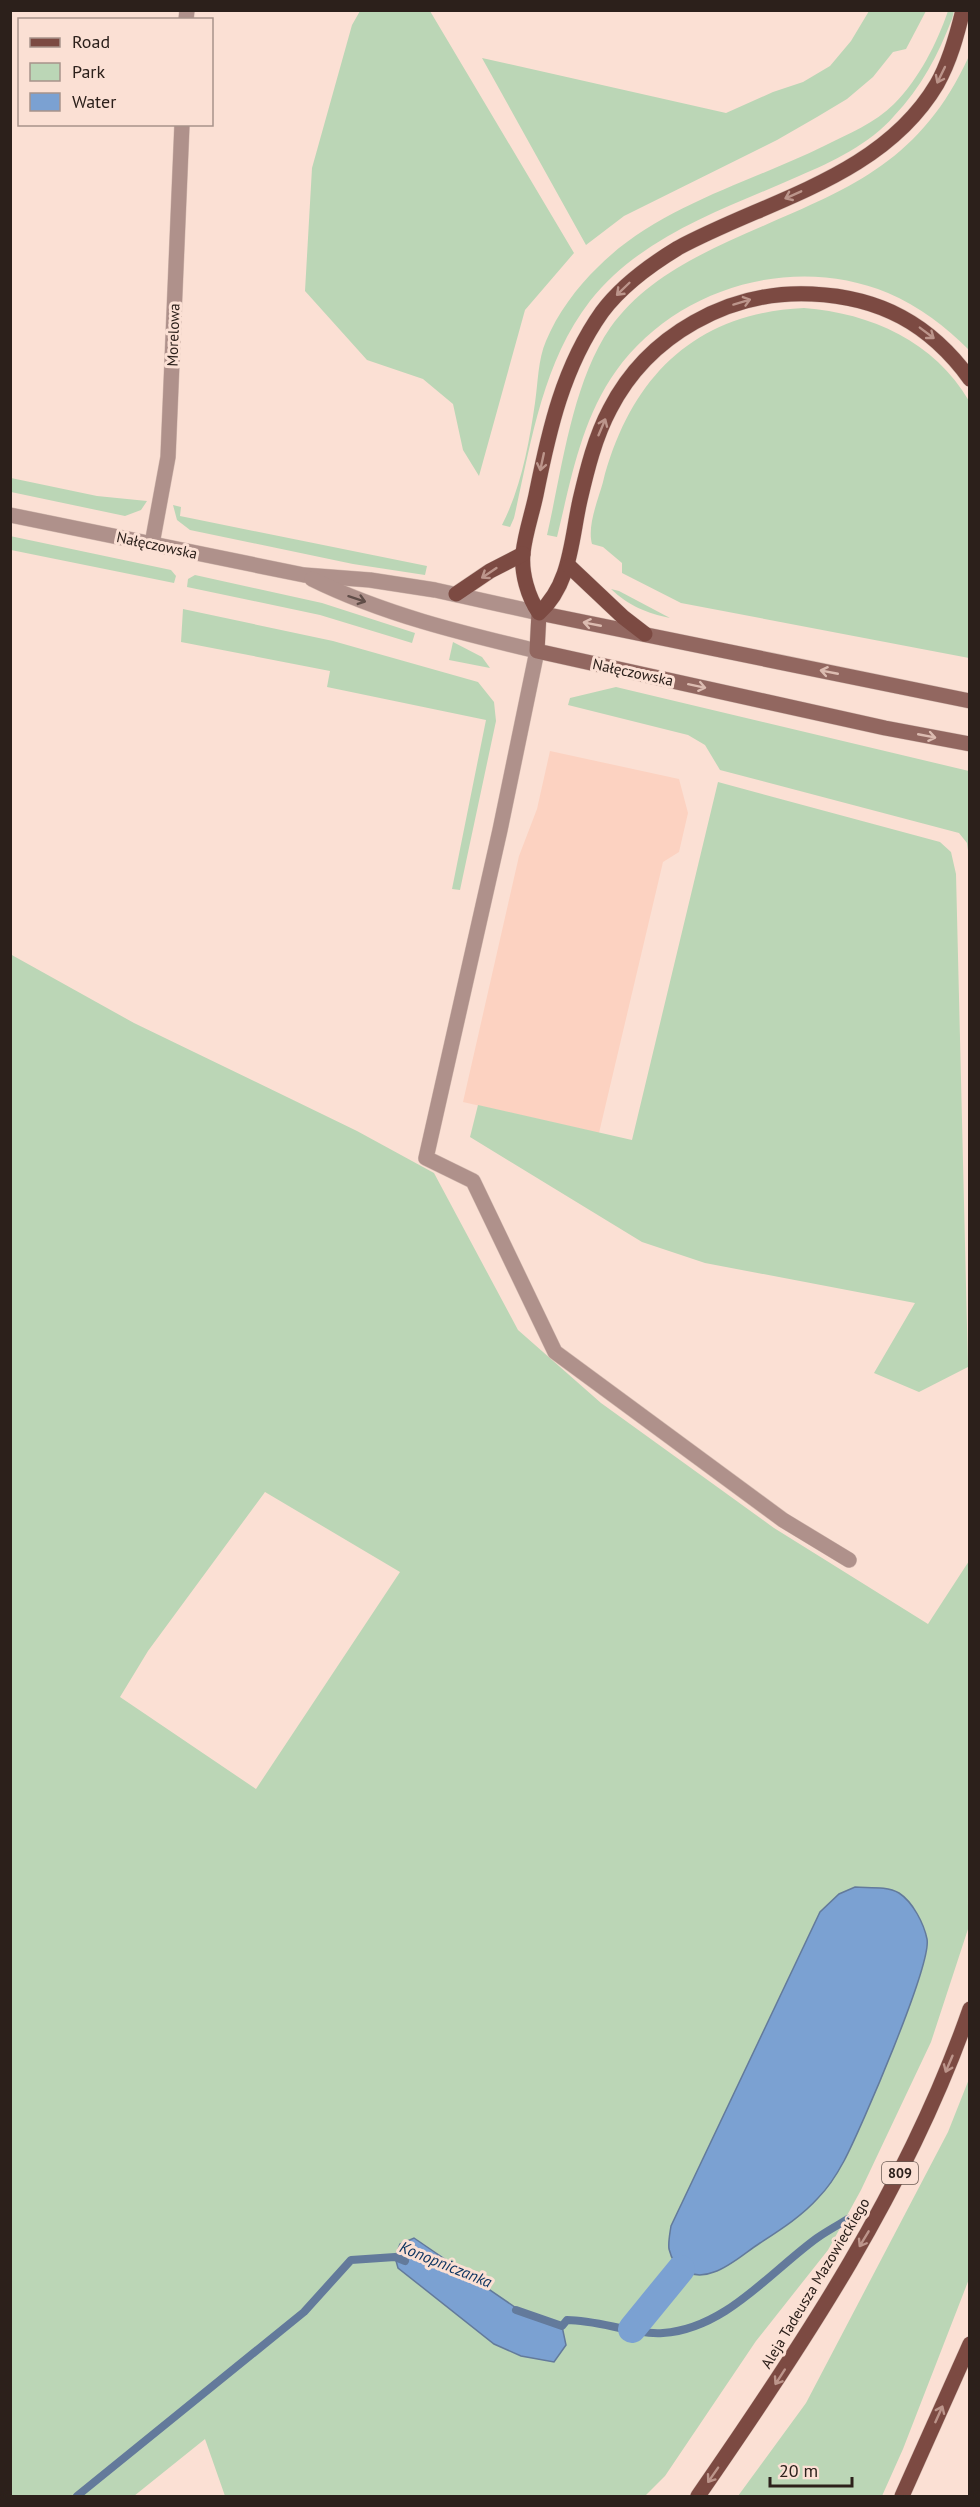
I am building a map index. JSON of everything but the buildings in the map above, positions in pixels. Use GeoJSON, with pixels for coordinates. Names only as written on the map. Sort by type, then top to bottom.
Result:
{"type":"FeatureCollection","features":[{"type":"Feature","properties":{"kind":"main road"},"geometry":{"type":"LineString","coordinates":[[537,651],[539,614],[529,595],[523,554],[558,398],[574,359],[603,310],[630,282],[678,248],[842,173],[880,147],[905,124],[936,86],[950,54],[963,10]]}},
{"type":"Feature","properties":{"kind":"main road"},"geometry":{"type":"LineString","coordinates":[[539,614],[552,599],[569,566],[580,501],[599,433],[623,387],[652,352],[675,334],[722,308],[751,299],[796,293],[828,294],[856,300],[888,310],[925,330],[943,346],[969,379]]}},
{"type":"Feature","properties":{"kind":"main road"},"geometry":{"type":"LineString","coordinates":[[456,594],[490,571],[523,554]]}},
{"type":"Feature","properties":{"kind":"main road"},"geometry":{"type":"LineString","coordinates":[[569,566],[623,617],[645,634]]}},
{"type":"Feature","properties":{"kind":"main road","name":"Nałęczowska"},"geometry":{"type":"LineString","coordinates":[[539,614],[969,701]]}},
{"type":"Feature","properties":{"kind":"main road","name":"Nałęczowska"},"geometry":{"type":"LineString","coordinates":[[537,651],[885,728],[969,744]]}},
{"type":"Feature","properties":{"kind":"main road","name":"Aleja Tadeusza Mazowieckiego"},"geometry":{"type":"LineString","coordinates":[[698,2496],[801,2344],[877,2216],[939,2087],[969,2009]]}},
{"type":"Feature","properties":{"kind":"main road"},"geometry":{"type":"LineString","coordinates":[[902,2496],[969,2344]]}},
{"type":"Feature","properties":{"kind":"street","name":"Morelowa"},"geometry":{"type":"LineString","coordinates":[[152,544],[168,458],[182,126]]}},
{"type":"Feature","properties":{"kind":"street","name":"Nałęczowska"},"geometry":{"type":"LineString","coordinates":[[10,514],[304,575],[370,580],[456,594],[539,614]]}},
{"type":"Feature","properties":{"kind":"street","name":"Nałęczowska"},"geometry":{"type":"LineString","coordinates":[[304,575],[348,597],[449,630],[537,651]]}},
{"type":"Feature","properties":{"kind":"street"},"geometry":{"type":"LineString","coordinates":[[537,651],[500,830],[426,1158],[473,1182],[555,1352],[783,1520],[849,1560]]}},
{"type":"Feature","properties":{"kind":"shaded area"},"geometry":{"type":"Polygon","coordinates":[[[550,751],[679,779],[688,813],[679,852],[663,862],[599,1133],[463,1102],[519,856],[537,809],[550,751]]]}},
{"type":"Feature","properties":{"kind":"green space"},"geometry":{"type":"Polygon","coordinates":[[[360,11],[430,11],[574,253],[525,310],[479,476],[463,450],[453,404],[423,379],[367,360],[305,291],[312,168],[352,25],[360,11]]]}},
{"type":"Feature","properties":{"kind":"green space"},"geometry":{"type":"Polygon","coordinates":[[[869,11],[926,11],[906,49],[893,52],[873,77],[847,99],[777,140],[624,216],[586,245],[482,58],[726,113],[773,92],[803,82],[830,66],[851,41],[869,11]]]}},
{"type":"Feature","properties":{"kind":"green space"},"geometry":{"type":"Polygon","coordinates":[[[948,11],[954,11],[952,19],[928,70],[904,105],[874,135],[824,165],[714,213],[659,241],[611,278],[590,301],[574,325],[549,377],[533,433],[514,518],[510,527],[502,525],[509,511],[523,466],[543,348],[568,301],[583,283],[622,246],[648,228],[706,198],[824,146],[878,117],[894,104],[919,72],[933,48],[948,11]]]}},
{"type":"Feature","properties":{"kind":"green space"},"geometry":{"type":"Polygon","coordinates":[[[969,56],[969,350],[941,325],[910,304],[888,293],[851,281],[814,277],[776,278],[738,286],[703,299],[670,318],[641,342],[616,371],[604,390],[586,430],[557,537],[547,535],[570,428],[586,374],[597,350],[622,313],[649,288],[679,267],[729,241],[838,192],[870,174],[898,153],[924,127],[948,95],[969,56]]]}},
{"type":"Feature","properties":{"kind":"green space"},"geometry":{"type":"Polygon","coordinates":[[[804,308],[853,316],[899,334],[938,362],[955,380],[969,401],[969,658],[681,603],[622,573],[622,563],[603,547],[592,544],[591,529],[594,513],[615,445],[630,412],[649,383],[672,358],[699,338],[730,323],[765,313],[804,308]]]}},
{"type":"Feature","properties":{"kind":"green space"},"geometry":{"type":"Polygon","coordinates":[[[11,478],[97,496],[147,501],[141,510],[125,516],[11,492],[11,478]]]}},
{"type":"Feature","properties":{"kind":"green space"},"geometry":{"type":"Polygon","coordinates":[[[173,505],[181,507],[180,516],[427,566],[425,575],[353,564],[190,530],[177,520],[173,505]]]}},
{"type":"Feature","properties":{"kind":"green space"},"geometry":{"type":"Polygon","coordinates":[[[10,536],[171,570],[176,576],[174,583],[11,550],[10,536]]]}},
{"type":"Feature","properties":{"kind":"green space"},"geometry":{"type":"Polygon","coordinates":[[[195,575],[322,603],[415,633],[412,643],[320,615],[187,587],[188,579],[195,575]]]}},
{"type":"Feature","properties":{"kind":"green space"},"geometry":{"type":"Polygon","coordinates":[[[611,589],[619,591],[670,618],[638,608],[611,589]]]}},
{"type":"Feature","properties":{"kind":"green space"},"geometry":{"type":"Polygon","coordinates":[[[183,609],[333,641],[478,682],[494,702],[496,721],[460,890],[452,889],[486,720],[327,687],[330,671],[181,642],[183,609]]]}},
{"type":"Feature","properties":{"kind":"green space"},"geometry":{"type":"Polygon","coordinates":[[[453,642],[482,657],[490,668],[449,660],[453,642]]]}},
{"type":"Feature","properties":{"kind":"green space"},"geometry":{"type":"Polygon","coordinates":[[[616,687],[969,771],[969,858],[967,843],[959,833],[720,770],[705,745],[688,735],[568,705],[570,698],[616,687]]]}},
{"type":"Feature","properties":{"kind":"green space"},"geometry":{"type":"Polygon","coordinates":[[[718,782],[940,842],[951,852],[956,874],[968,1367],[919,1392],[874,1373],[915,1303],[705,1263],[642,1242],[470,1137],[478,1105],[632,1140],[718,782]]]}},
{"type":"Feature","properties":{"kind":"green space"},"geometry":{"type":"Polygon","coordinates":[[[10,954],[134,1023],[357,1131],[434,1173],[518,1330],[601,1403],[774,1528],[928,1624],[969,1561],[970,1884],[969,1926],[931,2042],[861,2190],[828,2250],[756,2341],[665,2476],[645,2496],[225,2496],[205,2439],[134,2496],[11,2496],[10,954]],[[265,1492],[148,1651],[120,1697],[256,1789],[400,1572],[265,1492]]]}},
{"type":"Feature","properties":{"kind":"green space"},"geometry":{"type":"Polygon","coordinates":[[[969,2079],[969,2279],[903,2449],[882,2496],[738,2496],[806,2403],[948,2132],[969,2079]]]}},
{"type":"Feature","properties":{"kind":"water"},"geometry":{"type":"Polygon","coordinates":[[[855,1887],[883,1888],[899,1893],[917,1914],[927,1939],[926,1954],[907,2012],[864,2117],[836,2176],[805,2211],[720,2270],[699,2275],[686,2272],[675,2263],[669,2249],[671,2226],[820,1912],[839,1894],[855,1887]]]}},
{"type":"Feature","properties":{"kind":"water"},"geometry":{"type":"Polygon","coordinates":[[[414,2238],[525,2314],[562,2326],[566,2345],[554,2362],[521,2356],[494,2344],[398,2268],[395,2257],[400,2244],[414,2238]]]}},
{"type":"Feature","properties":{"kind":"waterway","name":"Konopniczanka"},"geometry":{"type":"LineString","coordinates":[[516,2310],[562,2326],[567,2320],[652,2333],[685,2329],[727,2310],[817,2238],[848,2219]]}},
{"type":"Feature","properties":{"kind":"waterway","name":"Konopniczanka"},"geometry":{"type":"LineString","coordinates":[[77,2496],[304,2312],[351,2260],[395,2257],[405,2261]]}},
{"type":"Feature","properties":{"kind":"waterway"},"geometry":{"type":"LineString","coordinates":[[632,2329],[681,2269]]}}]}
